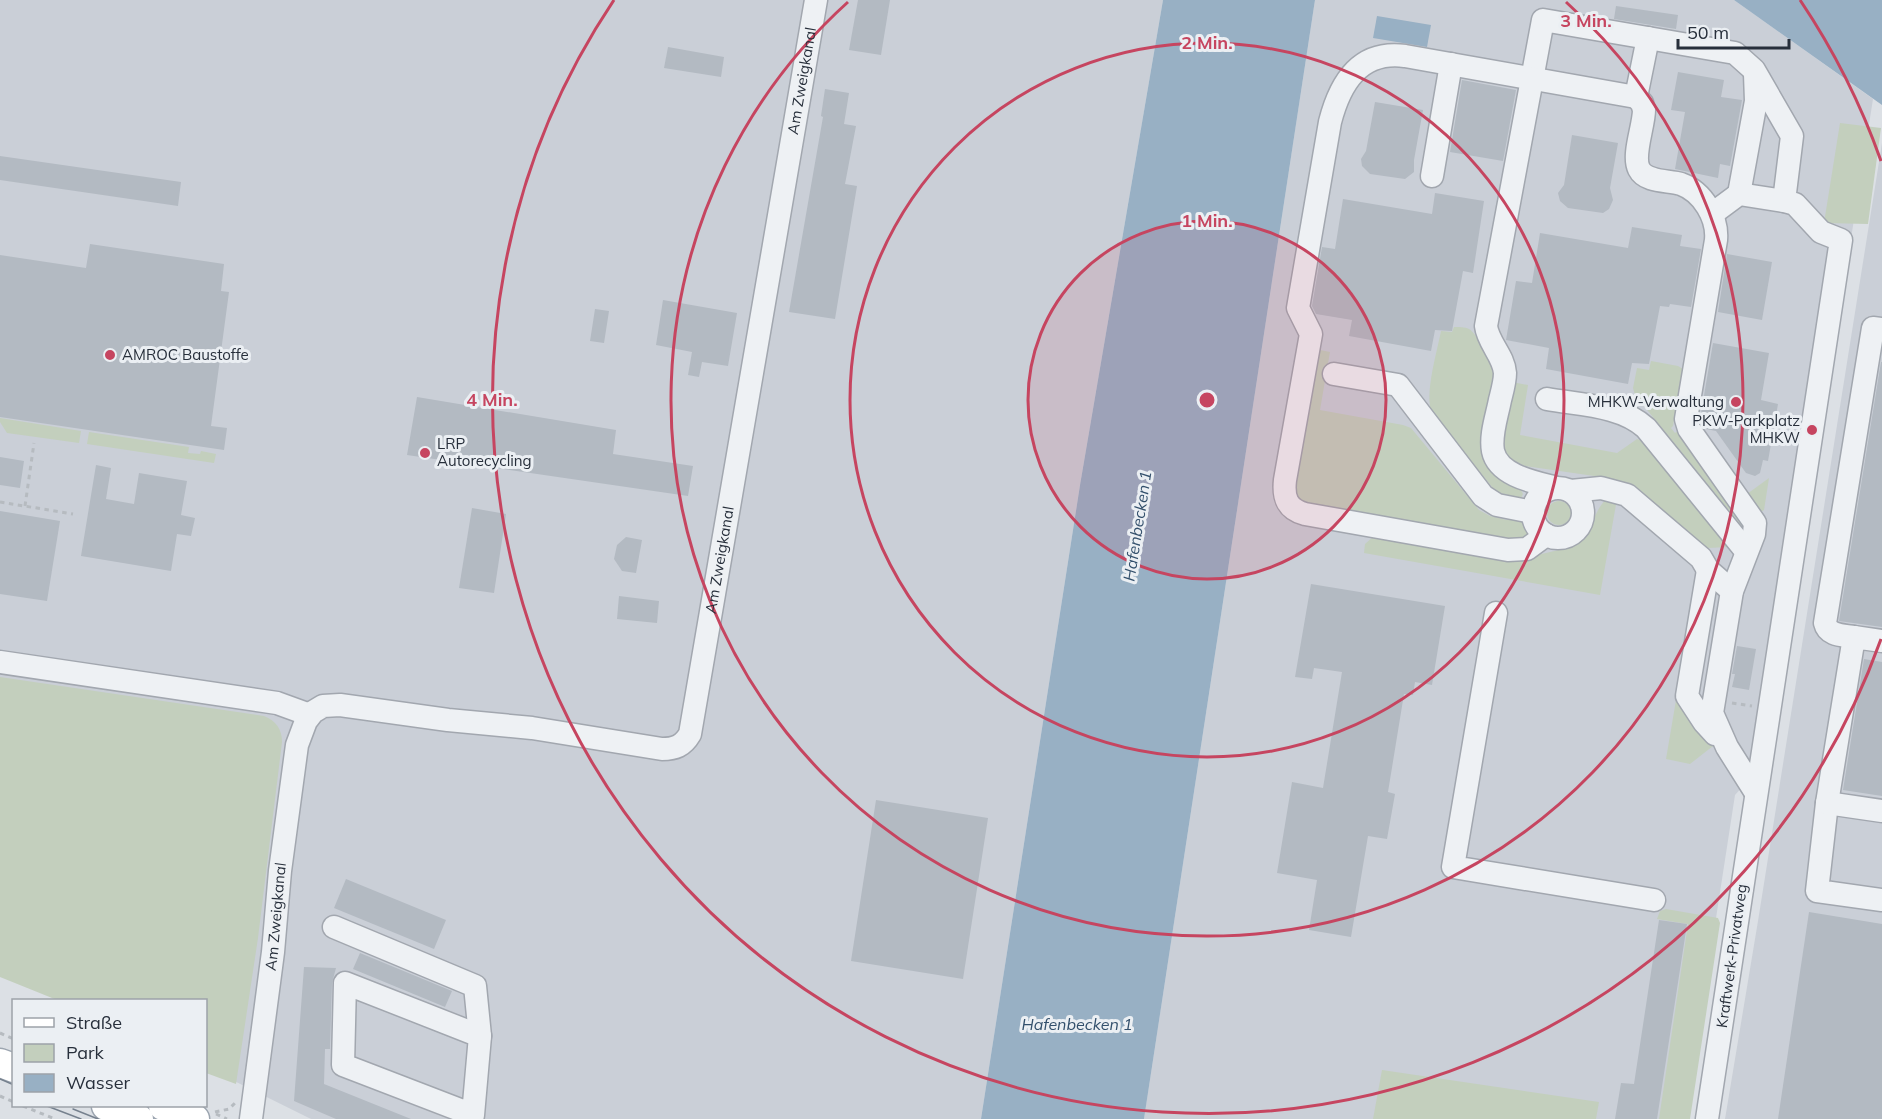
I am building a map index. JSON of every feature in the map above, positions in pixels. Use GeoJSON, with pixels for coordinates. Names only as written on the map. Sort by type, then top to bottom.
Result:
{"type":"FeatureCollection","features":[{"type":"Feature","properties":{"kind":"main road"},"geometry":{"type":"LineString","coordinates":[[109,1107],[139,1119]]}},
{"type":"Feature","properties":{"kind":"main road"},"geometry":{"type":"LineString","coordinates":[[167,1107],[203,1116]]}},
{"type":"Feature","properties":{"kind":"street","name":"Am Zweigkanal"},"geometry":{"type":"LineString","coordinates":[[251,1119],[297,745],[310,716],[323,706],[331,704],[448,720],[532,728],[662,749],[677,747],[687,739],[692,727],[816,0]]}},
{"type":"Feature","properties":{"kind":"street"},"geometry":{"type":"LineString","coordinates":[[1732,591],[1708,570],[1701,558],[1627,495],[1601,488],[1562,489],[1539,496],[1532,512],[1535,523],[1546,535],[1553,538],[1565,537],[1575,531],[1583,518],[1582,504],[1562,489],[1516,475],[1503,466],[1494,454],[1493,438],[1505,372],[1488,336],[1486,326],[1543,20],[1735,53],[1754,70],[1792,137],[1784,201],[1739,194]]}},
{"type":"Feature","properties":{"kind":"street"},"geometry":{"type":"LineString","coordinates":[[1636,97],[1648,38]]}},
{"type":"Feature","properties":{"kind":"street"},"geometry":{"type":"LineString","coordinates":[[1546,535],[1527,549],[1509,550],[1305,514],[1291,507],[1284,495],[1311,334],[1298,308],[1330,122],[1335,105],[1355,71],[1376,57],[1400,55],[1636,97],[1642,103],[1644,110],[1637,158],[1641,172],[1647,177],[1686,187],[1698,196],[1712,214],[1716,228],[1716,240],[1686,422],[1754,520],[1755,531],[1732,591],[1712,711],[1727,747],[1756,793]]}},
{"type":"Feature","properties":{"kind":"street"},"geometry":{"type":"LineString","coordinates":[[1432,176],[1451,64]]}},
{"type":"Feature","properties":{"kind":"street"},"geometry":{"type":"LineString","coordinates":[[1712,214],[1739,194],[1756,101],[1757,82],[1754,70]]}},
{"type":"Feature","properties":{"kind":"street","name":"Kraftwerk-Privatweg"},"geometry":{"type":"LineString","coordinates":[[1707,1119],[1841,240],[1821,232],[1795,204],[1784,201]]}},
{"type":"Feature","properties":{"kind":"street"},"geometry":{"type":"LineString","coordinates":[[1882,329],[1873,328],[1825,623],[1826,628],[1831,632],[1882,641]]}},
{"type":"Feature","properties":{"kind":"street"},"geometry":{"type":"LineString","coordinates":[[1334,374],[1398,385],[1483,496],[1497,505],[1532,512]]}},
{"type":"Feature","properties":{"kind":"street"},"geometry":{"type":"LineString","coordinates":[[1547,399],[1618,412],[1637,420],[1646,428],[1746,551]]}},
{"type":"Feature","properties":{"kind":"street"},"geometry":{"type":"LineString","coordinates":[[1708,570],[1687,696],[1704,722],[1727,747]]}},
{"type":"Feature","properties":{"kind":"street"},"geometry":{"type":"LineString","coordinates":[[1496,613],[1453,867],[1654,900]]}},
{"type":"Feature","properties":{"kind":"street"},"geometry":{"type":"LineString","coordinates":[[1854,637],[1827,803],[1816,891],[1882,900]]}},
{"type":"Feature","properties":{"kind":"street"},"geometry":{"type":"LineString","coordinates":[[0,662],[277,703],[310,716]]}},
{"type":"Feature","properties":{"kind":"street"},"geometry":{"type":"LineString","coordinates":[[1827,803],[1882,811]]}},
{"type":"Feature","properties":{"kind":"street"},"geometry":{"type":"LineString","coordinates":[[334,927],[475,986],[480,1036],[472,1117],[343,1065],[345,984],[480,1036]]}},
{"type":"Feature","properties":{"kind":"path"},"geometry":{"type":"LineString","coordinates":[[25,506],[34,444]]}},
{"type":"Feature","properties":{"kind":"path"},"geometry":{"type":"LineString","coordinates":[[0,502],[72,514]]}},
{"type":"Feature","properties":{"kind":"path"},"geometry":{"type":"LineString","coordinates":[[1727,702],[1768,709]]}},
{"type":"Feature","properties":{"kind":"path"},"geometry":{"type":"LineString","coordinates":[[203,1116],[229,1109],[236,1102]]}},
{"type":"Feature","properties":{"kind":"path"},"geometry":{"type":"LineString","coordinates":[[25,1107],[55,1119]]}},
{"type":"Feature","properties":{"kind":"shaded area"},"geometry":{"type":"Polygon","coordinates":[[[0,0],[1163,0],[1080,485],[981,1119],[311,1119],[207,1067],[207,999],[0,977],[0,0]]]}},
{"type":"Feature","properties":{"kind":"shaded area"},"geometry":{"type":"Polygon","coordinates":[[[1315,0],[1734,0],[1873,99],[1769,758],[1735,795],[1685,1119],[1144,1119],[1315,0]]]}},
{"type":"Feature","properties":{"kind":"shaded area"},"geometry":{"type":"Polygon","coordinates":[[[1882,143],[1882,1119],[1725,1119],[1758,921],[1882,143]]]}},
{"type":"Feature","properties":{"kind":"green space"},"geometry":{"type":"Polygon","coordinates":[[[1840,123],[1881,128],[1868,224],[1824,223],[1840,123]]]}},
{"type":"Feature","properties":{"kind":"green space"},"geometry":{"type":"Polygon","coordinates":[[[1454,327],[1469,329],[1476,336],[1493,369],[1497,474],[1521,490],[1523,494],[1521,498],[1496,492],[1432,413],[1430,385],[1441,331],[1452,332],[1454,327]]]}},
{"type":"Feature","properties":{"kind":"green space"},"geometry":{"type":"Polygon","coordinates":[[[1315,349],[1330,352],[1320,410],[1411,428],[1479,510],[1490,516],[1507,520],[1509,517],[1523,522],[1528,531],[1525,539],[1509,542],[1506,537],[1503,541],[1302,503],[1293,490],[1315,349]]]}},
{"type":"Feature","properties":{"kind":"green space"},"geometry":{"type":"Polygon","coordinates":[[[1651,361],[1683,369],[1671,428],[1675,433],[1681,428],[1747,522],[1744,529],[1635,395],[1633,388],[1637,368],[1649,370],[1651,361]]]}},
{"type":"Feature","properties":{"kind":"green space"},"geometry":{"type":"Polygon","coordinates":[[[1512,382],[1528,385],[1520,435],[1617,453],[1637,439],[1642,441],[1725,544],[1730,547],[1707,548],[1637,490],[1624,483],[1608,478],[1525,466],[1510,459],[1502,449],[1512,382]]]}},
{"type":"Feature","properties":{"kind":"green space"},"geometry":{"type":"Polygon","coordinates":[[[0,418],[81,431],[79,443],[7,433],[0,418]]]}},
{"type":"Feature","properties":{"kind":"green space"},"geometry":{"type":"Polygon","coordinates":[[[89,432],[189,447],[188,453],[200,454],[201,451],[216,454],[214,463],[87,444],[89,432]]]}},
{"type":"Feature","properties":{"kind":"green space"},"geometry":{"type":"Polygon","coordinates":[[[1769,478],[1764,510],[1761,512],[1747,494],[1769,478]]]}},
{"type":"Feature","properties":{"kind":"green space"},"geometry":{"type":"Polygon","coordinates":[[[1606,499],[1617,499],[1600,595],[1364,553],[1365,544],[1375,535],[1521,559],[1571,547],[1583,537],[1606,499]]]}},
{"type":"Feature","properties":{"kind":"green space"},"geometry":{"type":"Polygon","coordinates":[[[1559,501],[1564,502],[1570,508],[1570,518],[1564,524],[1559,525],[1554,524],[1548,518],[1547,513],[1548,508],[1554,502],[1559,501]]]}},
{"type":"Feature","properties":{"kind":"green space"},"geometry":{"type":"Polygon","coordinates":[[[1691,612],[1683,704],[1713,746],[1690,764],[1666,759],[1691,612]]]}},
{"type":"Feature","properties":{"kind":"green space"},"geometry":{"type":"Polygon","coordinates":[[[0,677],[264,716],[275,723],[282,742],[258,938],[236,1084],[207,1073],[207,999],[55,999],[0,977],[0,677]]]}},
{"type":"Feature","properties":{"kind":"green space"},"geometry":{"type":"Polygon","coordinates":[[[1666,909],[1718,918],[1720,923],[1690,1119],[1659,1119],[1688,924],[1657,919],[1660,911],[1666,909]]]}},
{"type":"Feature","properties":{"kind":"green space"},"geometry":{"type":"Polygon","coordinates":[[[1382,1070],[1599,1102],[1596,1119],[1373,1119],[1382,1070]]]}},
{"type":"Feature","properties":{"kind":"water","name":"Hafenbecken 1"},"geometry":{"type":"Polygon","coordinates":[[[1163,0],[1315,0],[1144,1119],[981,1119],[1080,485],[1163,0]]]}},
{"type":"Feature","properties":{"kind":"water"},"geometry":{"type":"Polygon","coordinates":[[[1734,0],[1882,0],[1882,105],[1734,0]]]}},
{"type":"Feature","properties":{"kind":"water"},"geometry":{"type":"Polygon","coordinates":[[[1377,16],[1431,25],[1427,47],[1373,38],[1377,16]]]}},
{"type":"Feature","properties":{"kind":"building"},"geometry":{"type":"Polygon","coordinates":[[[858,0],[890,0],[881,55],[849,50],[858,0]]]}},
{"type":"Feature","properties":{"kind":"building"},"geometry":{"type":"Polygon","coordinates":[[[1616,6],[1678,15],[1676,29],[1614,19],[1616,6]]]}},
{"type":"Feature","properties":{"kind":"building"},"geometry":{"type":"Polygon","coordinates":[[[668,47],[724,57],[721,77],[664,68],[668,47]]]}},
{"type":"Feature","properties":{"kind":"building"},"geometry":{"type":"Polygon","coordinates":[[[1678,72],[1724,80],[1721,97],[1742,100],[1730,166],[1720,164],[1718,178],[1675,169],[1685,112],[1671,110],[1678,72]]]}},
{"type":"Feature","properties":{"kind":"building"},"geometry":{"type":"Polygon","coordinates":[[[1462,80],[1516,90],[1503,161],[1450,152],[1462,80]]]}},
{"type":"Feature","properties":{"kind":"building"},"geometry":{"type":"Polygon","coordinates":[[[825,89],[849,93],[844,124],[856,126],[845,184],[857,186],[835,319],[789,312],[823,117],[821,116],[825,89]]]}},
{"type":"Feature","properties":{"kind":"building"},"geometry":{"type":"Polygon","coordinates":[[[1375,102],[1423,110],[1414,172],[1405,179],[1370,174],[1362,166],[1361,159],[1366,151],[1375,102]]]}},
{"type":"Feature","properties":{"kind":"building"},"geometry":{"type":"Polygon","coordinates":[[[1572,135],[1618,143],[1610,188],[1613,200],[1609,209],[1603,213],[1568,208],[1560,201],[1558,193],[1564,185],[1572,135]]]}},
{"type":"Feature","properties":{"kind":"building"},"geometry":{"type":"Polygon","coordinates":[[[0,156],[181,182],[178,206],[0,180],[0,156]]]}},
{"type":"Feature","properties":{"kind":"building"},"geometry":{"type":"Polygon","coordinates":[[[1435,193],[1484,201],[1473,273],[1463,271],[1452,331],[1435,330],[1431,351],[1349,336],[1352,320],[1316,314],[1312,306],[1322,247],[1335,249],[1343,199],[1432,214],[1435,193]]]}},
{"type":"Feature","properties":{"kind":"building"},"geometry":{"type":"Polygon","coordinates":[[[1632,227],[1682,235],[1680,246],[1701,249],[1691,307],[1670,304],[1669,307],[1660,306],[1649,364],[1632,363],[1628,384],[1546,369],[1549,348],[1506,340],[1516,281],[1532,283],[1540,233],[1628,248],[1632,227]]]}},
{"type":"Feature","properties":{"kind":"building","name":"AMROC Baustoffe"},"geometry":{"type":"Polygon","coordinates":[[[90,244],[224,264],[221,291],[229,292],[211,426],[227,428],[224,450],[0,417],[0,255],[86,268],[90,244]]]}},
{"type":"Feature","properties":{"kind":"building"},"geometry":{"type":"Polygon","coordinates":[[[1727,254],[1772,262],[1762,320],[1718,312],[1727,254]]]}},
{"type":"Feature","properties":{"kind":"building"},"geometry":{"type":"Polygon","coordinates":[[[663,300],[737,313],[728,366],[702,362],[699,377],[688,375],[692,352],[656,345],[663,300]]]}},
{"type":"Feature","properties":{"kind":"building"},"geometry":{"type":"Polygon","coordinates":[[[595,309],[609,311],[604,343],[590,341],[595,309]]]}},
{"type":"Feature","properties":{"kind":"building","name":"MHKW-Verwaltung"},"geometry":{"type":"Polygon","coordinates":[[[1713,343],[1769,353],[1761,400],[1778,404],[1768,461],[1763,460],[1760,473],[1755,476],[1746,473],[1716,431],[1706,429],[1701,423],[1713,343]]]}},
{"type":"Feature","properties":{"kind":"building"},"geometry":{"type":"Polygon","coordinates":[[[1882,362],[1882,627],[1839,621],[1882,362]]]}},
{"type":"Feature","properties":{"kind":"building"},"geometry":{"type":"Polygon","coordinates":[[[417,397],[616,430],[613,454],[693,466],[688,496],[407,455],[417,397]]]}},
{"type":"Feature","properties":{"kind":"building"},"geometry":{"type":"Polygon","coordinates":[[[0,457],[24,461],[20,488],[0,485],[0,457]]]}},
{"type":"Feature","properties":{"kind":"building"},"geometry":{"type":"Polygon","coordinates":[[[96,465],[111,468],[106,499],[134,504],[139,473],[187,481],[181,515],[195,518],[191,536],[177,534],[171,571],[81,556],[96,465]]]}},
{"type":"Feature","properties":{"kind":"building"},"geometry":{"type":"Polygon","coordinates":[[[472,508],[506,514],[494,593],[459,588],[472,508]]]}},
{"type":"Feature","properties":{"kind":"building"},"geometry":{"type":"Polygon","coordinates":[[[0,511],[60,521],[47,601],[0,594],[0,511]]]}},
{"type":"Feature","properties":{"kind":"building"},"geometry":{"type":"Polygon","coordinates":[[[626,537],[642,540],[636,573],[622,571],[614,559],[617,545],[626,537]]]}},
{"type":"Feature","properties":{"kind":"building"},"geometry":{"type":"Polygon","coordinates":[[[1311,584],[1445,606],[1432,685],[1415,682],[1413,695],[1404,694],[1388,792],[1395,794],[1387,839],[1368,836],[1351,937],[1309,930],[1317,880],[1277,873],[1292,782],[1323,788],[1342,672],[1314,668],[1312,679],[1295,677],[1311,584]]]}},
{"type":"Feature","properties":{"kind":"building"},"geometry":{"type":"Polygon","coordinates":[[[619,596],[659,601],[657,623],[617,619],[619,596]]]}},
{"type":"Feature","properties":{"kind":"building"},"geometry":{"type":"Polygon","coordinates":[[[1737,646],[1756,649],[1749,690],[1732,687],[1737,646]]]}},
{"type":"Feature","properties":{"kind":"building"},"geometry":{"type":"Polygon","coordinates":[[[1864,659],[1882,662],[1882,796],[1843,790],[1864,659]]]}},
{"type":"Feature","properties":{"kind":"building"},"geometry":{"type":"Polygon","coordinates":[[[876,800],[988,818],[963,979],[851,961],[876,800]]]}},
{"type":"Feature","properties":{"kind":"building"},"geometry":{"type":"Polygon","coordinates":[[[346,879],[446,920],[434,949],[334,908],[346,879]]]}},
{"type":"Feature","properties":{"kind":"building"},"geometry":{"type":"Polygon","coordinates":[[[1809,912],[1882,924],[1882,1119],[1778,1119],[1809,912]]]}},
{"type":"Feature","properties":{"kind":"building"},"geometry":{"type":"Polygon","coordinates":[[[1659,920],[1687,924],[1657,1119],[1615,1119],[1621,1083],[1634,1084],[1659,920]]]}},
{"type":"Feature","properties":{"kind":"building"},"geometry":{"type":"Polygon","coordinates":[[[360,953],[452,991],[445,1007],[353,969],[360,953]]]}},
{"type":"Feature","properties":{"kind":"building"},"geometry":{"type":"Polygon","coordinates":[[[304,967],[336,968],[332,983],[330,1049],[325,1049],[324,1084],[411,1119],[336,1119],[294,1101],[304,967]]]}},
{"type":"Feature","properties":{"kind":"tram line"},"geometry":{"type":"LineString","coordinates":[[0,1079],[12,1084]]}},
{"type":"Feature","properties":{"kind":"tram line"},"geometry":{"type":"LineString","coordinates":[[50,1107],[81,1119]]}},
{"type":"Feature","properties":{"kind":"tram line"},"geometry":{"type":"LineString","coordinates":[[73,1109],[98,1119]]}},
{"type":"Feature","properties":{"kind":"place","name":"AMROC Baustoffe"},"geometry":{"type":"Point","coordinates":[110,355]}},
{"type":"Feature","properties":{"kind":"place","name":"MHKW-Verwaltung"},"geometry":{"type":"Point","coordinates":[1736,402]}},
{"type":"Feature","properties":{"kind":"place","name":"PKW-Parkplatz MHKW"},"geometry":{"type":"Point","coordinates":[1812,430]}},
{"type":"Feature","properties":{"kind":"place","name":"LRP Autorecycling"},"geometry":{"type":"Point","coordinates":[425,453]}}]}
